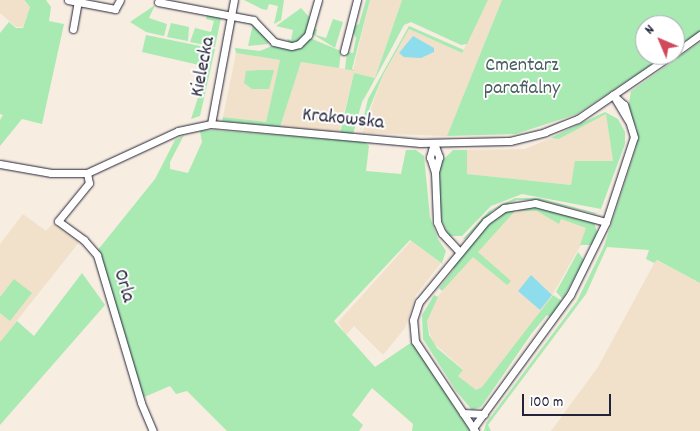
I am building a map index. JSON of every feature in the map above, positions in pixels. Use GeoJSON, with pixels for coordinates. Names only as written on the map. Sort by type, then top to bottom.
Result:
{"type":"FeatureCollection","features":[{"type":"Feature","properties":{"kind":"street"},"geometry":{"type":"LineString","coordinates":[[68,0],[115,9],[120,0]]}},
{"type":"Feature","properties":{"kind":"street"},"geometry":{"type":"LineString","coordinates":[[194,10],[196,0]]}},
{"type":"Feature","properties":{"kind":"street","name":"Kielecka"},"geometry":{"type":"LineString","coordinates":[[211,124],[234,0]]}},
{"type":"Feature","properties":{"kind":"street"},"geometry":{"type":"LineString","coordinates":[[231,17],[253,20],[274,42],[296,45],[308,35],[318,0]]}},
{"type":"Feature","properties":{"kind":"street"},"geometry":{"type":"LineString","coordinates":[[344,51],[357,0]]}},
{"type":"Feature","properties":{"kind":"street"},"geometry":{"type":"LineString","coordinates":[[73,30],[78,2]]}},
{"type":"Feature","properties":{"kind":"street","name":"Kielecka"},"geometry":{"type":"LineString","coordinates":[[162,2],[184,4],[194,10],[231,17]]}},
{"type":"Feature","properties":{"kind":"street"},"geometry":{"type":"LineString","coordinates":[[685,45],[700,35]]}},
{"type":"Feature","properties":{"kind":"street","name":"Krakowska"},"geometry":{"type":"LineString","coordinates":[[0,164],[51,173],[88,173],[173,132],[211,124],[434,143],[510,141],[545,132],[578,119],[658,65]]}},
{"type":"Feature","properties":{"kind":"street"},"geometry":{"type":"LineString","coordinates":[[606,222],[536,203],[518,203],[492,215],[419,302],[412,325],[418,346],[474,430],[570,295],[606,222],[631,152],[634,132],[624,105],[613,96]]}},
{"type":"Feature","properties":{"kind":"street"},"geometry":{"type":"LineString","coordinates":[[434,143],[439,157],[435,172],[437,222],[442,233],[460,252]]}},
{"type":"Feature","properties":{"kind":"street","name":"Orla"},"geometry":{"type":"LineString","coordinates":[[88,173],[89,182],[58,221],[84,240],[97,255],[141,403],[153,431]]}},
{"type":"Feature","properties":{"kind":"street"},"geometry":{"type":"LineString","coordinates":[[462,413],[484,414]]}},
{"type":"Feature","properties":{"kind":"shaded area"},"geometry":{"type":"Polygon","coordinates":[[[0,0],[23,0],[30,7],[23,27],[16,27],[0,13],[0,0]]]}},
{"type":"Feature","properties":{"kind":"shaded area"},"geometry":{"type":"Polygon","coordinates":[[[370,0],[402,0],[375,78],[354,73],[339,133],[280,127],[301,62],[353,70],[370,0]]]}},
{"type":"Feature","properties":{"kind":"shaded area"},"geometry":{"type":"Polygon","coordinates":[[[488,0],[502,0],[447,136],[362,133],[383,75],[409,29],[462,53],[488,0]]]}},
{"type":"Feature","properties":{"kind":"shaded area"},"geometry":{"type":"Polygon","coordinates":[[[236,53],[280,60],[266,122],[223,117],[236,53]]]}},
{"type":"Feature","properties":{"kind":"shaded area"},"geometry":{"type":"Polygon","coordinates":[[[606,114],[613,161],[572,185],[467,174],[467,150],[525,149],[549,139],[559,139],[606,114]]]}},
{"type":"Feature","properties":{"kind":"shaded area"},"geometry":{"type":"Polygon","coordinates":[[[524,210],[538,211],[590,229],[542,313],[482,387],[476,391],[458,376],[463,369],[432,342],[427,321],[434,301],[505,216],[524,210]]]}},
{"type":"Feature","properties":{"kind":"shaded area"},"geometry":{"type":"Polygon","coordinates":[[[23,214],[46,231],[53,223],[80,241],[0,342],[0,244],[23,214]]]}},
{"type":"Feature","properties":{"kind":"shaded area"},"geometry":{"type":"Polygon","coordinates":[[[411,241],[441,263],[416,295],[405,328],[383,355],[354,326],[346,335],[338,322],[411,241]]]}},
{"type":"Feature","properties":{"kind":"shaded area"},"geometry":{"type":"Polygon","coordinates":[[[656,260],[700,283],[700,431],[551,431],[598,367],[656,260]]]}},
{"type":"Feature","properties":{"kind":"green space"},"geometry":{"type":"Polygon","coordinates":[[[24,0],[46,0],[51,7],[49,21],[64,24],[42,124],[22,119],[0,146],[0,120],[3,115],[0,114],[0,33],[9,22],[16,28],[23,28],[30,7],[24,0]]]}},
{"type":"Feature","properties":{"kind":"green space"},"geometry":{"type":"Polygon","coordinates":[[[244,0],[284,0],[281,20],[274,24],[278,6],[269,4],[267,10],[244,0]]]}},
{"type":"Feature","properties":{"kind":"green space"},"geometry":{"type":"Polygon","coordinates":[[[366,0],[370,0],[352,69],[355,71],[345,69],[347,52],[353,53],[356,38],[353,32],[355,26],[359,24],[366,0]]]}},
{"type":"Feature","properties":{"kind":"green space"},"geometry":{"type":"Polygon","coordinates":[[[402,0],[488,0],[467,44],[461,45],[411,22],[404,25],[362,102],[353,134],[340,133],[354,73],[375,78],[402,0]]]}},
{"type":"Feature","properties":{"kind":"green space","name":"Cmentarz parafialny"},"geometry":{"type":"Polygon","coordinates":[[[502,0],[700,0],[700,32],[685,42],[685,15],[635,15],[635,65],[651,65],[577,114],[516,134],[447,136],[502,0]]]}},
{"type":"Feature","properties":{"kind":"green space"},"geometry":{"type":"Polygon","coordinates":[[[155,5],[149,18],[167,24],[164,36],[146,32],[130,22],[155,5]]]}},
{"type":"Feature","properties":{"kind":"green space"},"geometry":{"type":"Polygon","coordinates":[[[301,8],[310,18],[305,34],[299,41],[289,43],[287,39],[291,40],[293,30],[276,26],[301,8]]]}},
{"type":"Feature","properties":{"kind":"green space"},"geometry":{"type":"Polygon","coordinates":[[[207,15],[221,18],[215,47],[190,42],[195,28],[211,32],[214,21],[206,19],[207,15]]]}},
{"type":"Feature","properties":{"kind":"green space"},"geometry":{"type":"Polygon","coordinates":[[[333,19],[343,22],[335,48],[311,33],[313,29],[317,29],[316,35],[326,38],[333,19]]]}},
{"type":"Feature","properties":{"kind":"green space"},"geometry":{"type":"Polygon","coordinates":[[[171,23],[189,27],[188,41],[167,37],[171,23]]]}},
{"type":"Feature","properties":{"kind":"green space"},"geometry":{"type":"Polygon","coordinates":[[[253,24],[269,41],[268,44],[248,46],[253,24]]]}},
{"type":"Feature","properties":{"kind":"green space"},"geometry":{"type":"Polygon","coordinates":[[[409,26],[464,50],[462,53],[409,29],[383,75],[360,132],[368,99],[409,26]]]}},
{"type":"Feature","properties":{"kind":"green space"},"geometry":{"type":"Polygon","coordinates":[[[146,35],[215,49],[200,116],[191,119],[208,67],[142,52],[146,35]]]}},
{"type":"Feature","properties":{"kind":"green space"},"geometry":{"type":"Polygon","coordinates":[[[310,38],[341,51],[339,68],[301,62],[280,127],[222,121],[223,117],[266,122],[280,60],[236,53],[235,48],[260,51],[274,45],[298,48],[310,38]]]}},
{"type":"Feature","properties":{"kind":"green space"},"geometry":{"type":"Polygon","coordinates":[[[700,42],[700,283],[657,260],[654,263],[646,259],[649,250],[607,247],[586,294],[488,425],[491,431],[484,431],[486,423],[577,301],[604,246],[636,148],[637,129],[626,105],[629,103],[631,91],[668,65],[685,65],[685,53],[700,42]]]}},
{"type":"Feature","properties":{"kind":"green space"},"geometry":{"type":"Polygon","coordinates":[[[274,70],[269,89],[252,89],[244,83],[246,71],[274,70]]]}},
{"type":"Feature","properties":{"kind":"green space"},"geometry":{"type":"Polygon","coordinates":[[[605,112],[618,119],[625,132],[625,144],[601,209],[522,194],[491,206],[462,236],[449,236],[439,214],[440,159],[444,159],[453,150],[467,150],[467,174],[571,185],[575,161],[613,161],[606,114],[559,139],[550,138],[605,112]]]}},
{"type":"Feature","properties":{"kind":"green space"},"geometry":{"type":"Polygon","coordinates":[[[213,130],[365,142],[369,146],[366,171],[401,174],[406,150],[416,150],[424,156],[430,217],[438,239],[446,251],[442,263],[444,265],[410,240],[334,321],[375,367],[412,342],[470,431],[412,431],[413,424],[372,388],[352,415],[363,425],[359,431],[227,431],[187,391],[176,394],[170,386],[142,398],[97,251],[155,179],[175,140],[184,135],[170,162],[170,169],[188,173],[202,142],[200,131],[213,130]]]}},
{"type":"Feature","properties":{"kind":"green space"},"geometry":{"type":"Polygon","coordinates":[[[515,198],[539,198],[596,213],[607,208],[595,214],[539,200],[517,200],[493,210],[463,239],[489,211],[515,198]]]}},
{"type":"Feature","properties":{"kind":"green space"},"geometry":{"type":"Polygon","coordinates":[[[537,207],[594,222],[597,232],[592,245],[580,245],[586,228],[561,219],[559,224],[537,211],[515,211],[478,252],[511,281],[507,285],[473,257],[442,291],[439,288],[454,269],[451,267],[493,219],[509,210],[537,207]]]}},
{"type":"Feature","properties":{"kind":"green space"},"geometry":{"type":"Polygon","coordinates":[[[578,252],[584,260],[563,299],[556,292],[578,252]]]}},
{"type":"Feature","properties":{"kind":"green space"},"geometry":{"type":"Polygon","coordinates":[[[82,273],[105,305],[0,425],[0,342],[17,321],[34,336],[82,273]]]}},
{"type":"Feature","properties":{"kind":"green space"},"geometry":{"type":"Polygon","coordinates":[[[14,279],[32,293],[10,321],[0,313],[0,297],[14,279]]]}},
{"type":"Feature","properties":{"kind":"green space"},"geometry":{"type":"Polygon","coordinates":[[[434,295],[438,297],[427,321],[429,335],[437,348],[463,370],[458,376],[476,390],[482,387],[553,295],[562,301],[550,317],[547,315],[532,333],[481,407],[472,410],[456,391],[423,339],[422,315],[434,295]]]}},
{"type":"Feature","properties":{"kind":"water"},"geometry":{"type":"Polygon","coordinates":[[[413,36],[434,48],[434,52],[421,58],[404,57],[399,53],[413,36]]]}},
{"type":"Feature","properties":{"kind":"water"},"geometry":{"type":"Polygon","coordinates":[[[531,275],[552,295],[540,310],[518,291],[531,275]]]}}]}
